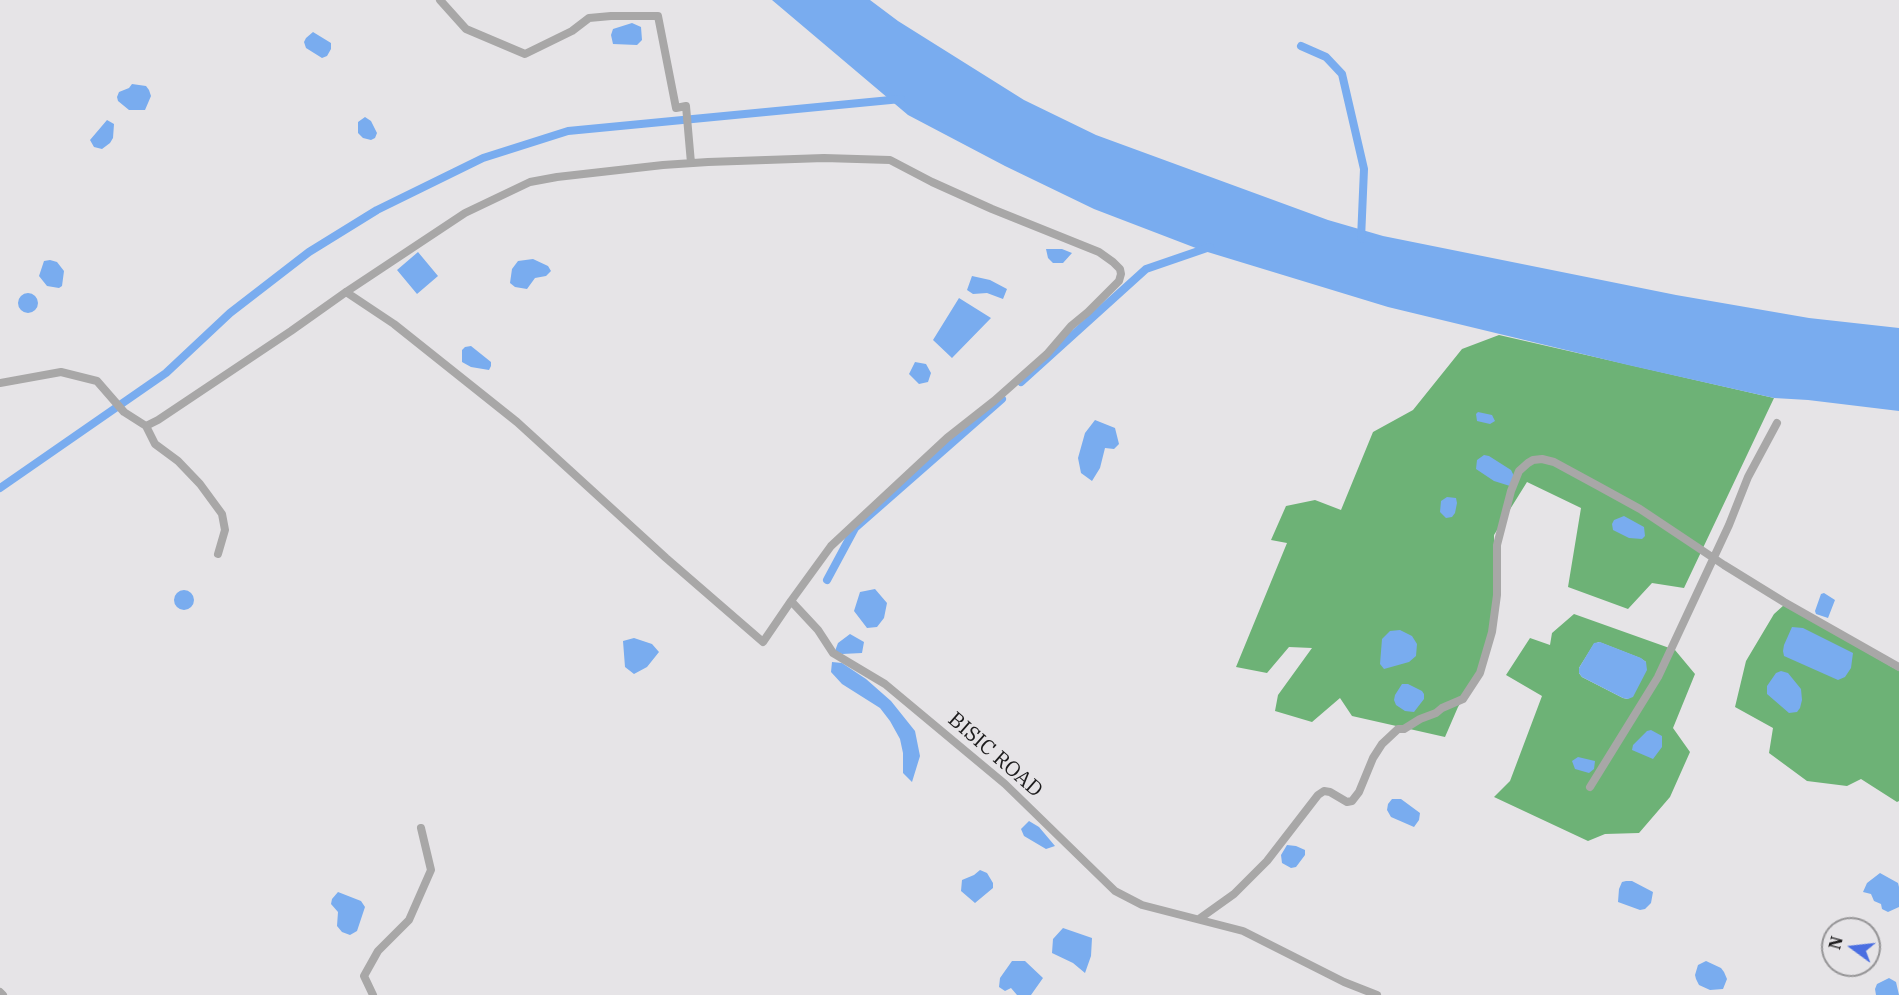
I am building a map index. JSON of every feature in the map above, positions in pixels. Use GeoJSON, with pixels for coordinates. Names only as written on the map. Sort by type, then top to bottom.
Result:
{"type":"FeatureCollection","features":[{"type":"Feature","properties":{"kind":"street"},"geometry":{"type":"LineString","coordinates":[[440,0],[466,29],[525,54],[572,31],[589,18],[658,16],[676,108],[686,106],[691,163]]}},
{"type":"Feature","properties":{"kind":"street"},"geometry":{"type":"LineString","coordinates":[[146,426],[158,420],[346,292],[465,213],[530,182],[691,163],[824,158],[890,160],[992,209],[1099,252],[1120,269],[1121,274],[1119,280],[1071,326],[1047,354],[994,401],[947,438],[831,546],[763,642],[645,539],[518,422],[394,324],[346,292]]}},
{"type":"Feature","properties":{"kind":"street"},"geometry":{"type":"LineString","coordinates":[[0,383],[61,372],[97,381],[124,412],[146,426],[155,444],[177,461],[200,484],[222,513],[225,530],[218,554]]}},
{"type":"Feature","properties":{"kind":"street"},"geometry":{"type":"LineString","coordinates":[[1590,787],[1658,677],[1712,557],[1729,525],[1748,477],[1777,423]]}},
{"type":"Feature","properties":{"kind":"street"},"geometry":{"type":"LineString","coordinates":[[1199,919],[1234,894],[1267,861],[1318,795],[1324,791],[1330,792],[1347,802],[1352,801],[1359,792],[1373,758],[1382,744],[1398,729],[1404,729],[1463,699],[1480,673],[1492,632],[1497,595],[1497,545],[1511,491],[1519,471],[1528,462],[1542,459],[1554,462],[1640,509],[1784,602],[1899,667]]}},
{"type":"Feature","properties":{"kind":"street","name":"BISIC ROAD"},"geometry":{"type":"LineString","coordinates":[[791,601],[818,630],[833,653],[885,684],[1005,784],[1115,891],[1142,905],[1243,931],[1344,982],[1377,995]]}},
{"type":"Feature","properties":{"kind":"street"},"geometry":{"type":"LineString","coordinates":[[373,995],[364,976],[378,951],[410,920],[431,870],[421,828]]}},
{"type":"Feature","properties":{"kind":"green space"},"geometry":{"type":"Polygon","coordinates":[[[1499,335],[1774,398],[1684,588],[1652,583],[1628,609],[1568,587],[1581,508],[1527,482],[1494,535],[1494,611],[1479,673],[1458,707],[1445,737],[1352,716],[1340,698],[1312,722],[1275,711],[1278,695],[1312,648],[1289,647],[1267,673],[1236,667],[1287,543],[1271,540],[1286,506],[1315,500],[1341,510],[1373,432],[1413,410],[1462,349],[1499,335]]]}},
{"type":"Feature","properties":{"kind":"green space"},"geometry":{"type":"Polygon","coordinates":[[[1784,605],[1899,671],[1899,801],[1897,802],[1861,779],[1847,786],[1807,781],[1769,753],[1773,728],[1735,707],[1746,661],[1774,614],[1784,605]]]}},
{"type":"Feature","properties":{"kind":"green space"},"geometry":{"type":"Polygon","coordinates":[[[1574,614],[1675,650],[1695,674],[1673,728],[1690,752],[1670,797],[1639,833],[1605,834],[1588,841],[1494,797],[1510,781],[1542,696],[1506,675],[1530,638],[1550,645],[1552,633],[1574,614]],[[1599,642],[1594,644],[1579,668],[1579,673],[1582,677],[1628,699],[1646,662],[1599,642]]]}},
{"type":"Feature","properties":{"kind":"water"},"geometry":{"type":"Polygon","coordinates":[[[772,0],[870,0],[898,21],[1024,100],[1096,135],[1328,220],[1383,236],[1676,295],[1809,318],[1899,328],[1899,411],[1774,398],[1628,365],[1388,307],[1201,250],[1094,209],[908,115],[772,0]]]}},
{"type":"Feature","properties":{"kind":"water"},"geometry":{"type":"Polygon","coordinates":[[[632,23],[641,27],[642,40],[637,45],[613,44],[611,35],[613,29],[632,23]]]}},
{"type":"Feature","properties":{"kind":"water"},"geometry":{"type":"Polygon","coordinates":[[[313,32],[331,43],[327,56],[322,58],[306,48],[304,42],[313,32]]]}},
{"type":"Feature","properties":{"kind":"water"},"geometry":{"type":"Polygon","coordinates":[[[132,84],[146,86],[149,90],[151,96],[145,110],[129,110],[118,101],[119,92],[129,88],[132,84]]]}},
{"type":"Feature","properties":{"kind":"water"},"geometry":{"type":"Polygon","coordinates":[[[365,117],[371,121],[377,133],[371,140],[363,138],[358,133],[358,122],[365,117]]]}},
{"type":"Feature","properties":{"kind":"water"},"geometry":{"type":"Polygon","coordinates":[[[107,120],[114,124],[113,138],[102,149],[94,147],[90,140],[107,120]]]}},
{"type":"Feature","properties":{"kind":"water"},"geometry":{"type":"Polygon","coordinates":[[[1046,249],[1062,249],[1072,253],[1063,263],[1053,263],[1048,258],[1046,249]]]}},
{"type":"Feature","properties":{"kind":"water"},"geometry":{"type":"Polygon","coordinates":[[[418,252],[438,276],[417,294],[397,270],[418,252]]]}},
{"type":"Feature","properties":{"kind":"water"},"geometry":{"type":"Polygon","coordinates":[[[533,259],[548,266],[551,271],[546,276],[535,278],[527,289],[515,287],[510,283],[512,269],[518,261],[533,259]]]}},
{"type":"Feature","properties":{"kind":"water"},"geometry":{"type":"Polygon","coordinates":[[[44,261],[57,262],[64,271],[62,286],[59,288],[47,286],[39,276],[44,261]]]}},
{"type":"Feature","properties":{"kind":"water"},"geometry":{"type":"Polygon","coordinates":[[[972,276],[990,280],[1007,289],[1003,299],[987,293],[973,294],[967,290],[972,276]]]}},
{"type":"Feature","properties":{"kind":"water"},"geometry":{"type":"Polygon","coordinates":[[[28,293],[35,296],[38,303],[35,310],[28,313],[21,310],[18,303],[21,296],[28,293]]]}},
{"type":"Feature","properties":{"kind":"water"},"geometry":{"type":"Polygon","coordinates":[[[959,298],[991,318],[952,358],[933,340],[959,298]]]}},
{"type":"Feature","properties":{"kind":"water"},"geometry":{"type":"Polygon","coordinates":[[[471,346],[491,362],[489,370],[471,367],[462,362],[462,350],[471,346]]]}},
{"type":"Feature","properties":{"kind":"water"},"geometry":{"type":"Polygon","coordinates":[[[915,362],[926,364],[931,373],[928,382],[919,384],[909,374],[915,362]]]}},
{"type":"Feature","properties":{"kind":"water"},"geometry":{"type":"Polygon","coordinates":[[[1478,412],[1492,415],[1495,421],[1490,424],[1477,421],[1478,412]]]}},
{"type":"Feature","properties":{"kind":"water"},"geometry":{"type":"Polygon","coordinates":[[[1095,420],[1115,428],[1119,444],[1114,449],[1105,448],[1100,468],[1092,481],[1081,473],[1078,458],[1085,433],[1095,420]]]}},
{"type":"Feature","properties":{"kind":"water"},"geometry":{"type":"Polygon","coordinates":[[[1484,455],[1511,470],[1514,476],[1510,486],[1494,481],[1476,469],[1477,460],[1484,455]]]}},
{"type":"Feature","properties":{"kind":"water"},"geometry":{"type":"Polygon","coordinates":[[[1447,497],[1456,498],[1457,503],[1455,513],[1452,517],[1446,518],[1440,512],[1441,501],[1447,497]]]}},
{"type":"Feature","properties":{"kind":"water"},"geometry":{"type":"Polygon","coordinates":[[[1624,516],[1644,527],[1645,536],[1642,539],[1629,538],[1613,530],[1614,520],[1624,516]]]}},
{"type":"Feature","properties":{"kind":"water"},"geometry":{"type":"Polygon","coordinates":[[[875,589],[887,603],[884,618],[877,627],[867,628],[854,611],[860,592],[875,589]]]}},
{"type":"Feature","properties":{"kind":"water"},"geometry":{"type":"Polygon","coordinates":[[[184,590],[191,593],[194,600],[191,607],[184,610],[177,607],[174,600],[177,593],[184,590]]]}},
{"type":"Feature","properties":{"kind":"water"},"geometry":{"type":"Polygon","coordinates":[[[1824,593],[1835,600],[1828,618],[1816,614],[1815,611],[1821,594],[1824,593]]]}},
{"type":"Feature","properties":{"kind":"water"},"geometry":{"type":"Polygon","coordinates":[[[1792,627],[1803,628],[1853,653],[1851,668],[1845,677],[1838,680],[1784,656],[1784,645],[1792,627]]]}},
{"type":"Feature","properties":{"kind":"water"},"geometry":{"type":"Polygon","coordinates":[[[1400,630],[1412,636],[1417,644],[1416,656],[1409,662],[1384,669],[1380,664],[1382,639],[1390,631],[1400,630]]]}},
{"type":"Feature","properties":{"kind":"water"},"geometry":{"type":"Polygon","coordinates":[[[850,634],[864,642],[862,653],[842,654],[835,651],[838,643],[850,634]]]}},
{"type":"Feature","properties":{"kind":"water"},"geometry":{"type":"Polygon","coordinates":[[[634,638],[652,644],[659,652],[647,667],[634,674],[625,667],[623,641],[634,638]]]}},
{"type":"Feature","properties":{"kind":"water"},"geometry":{"type":"Polygon","coordinates":[[[1600,642],[1646,662],[1647,670],[1633,697],[1623,698],[1582,677],[1579,673],[1579,668],[1594,643],[1600,642]]]}},
{"type":"Feature","properties":{"kind":"water"},"geometry":{"type":"Polygon","coordinates":[[[832,662],[842,663],[866,679],[891,701],[915,731],[920,756],[912,782],[903,773],[900,739],[890,721],[880,708],[842,684],[831,672],[832,662]]]}},
{"type":"Feature","properties":{"kind":"water"},"geometry":{"type":"Polygon","coordinates":[[[1781,671],[1788,673],[1801,689],[1802,700],[1797,712],[1789,713],[1767,694],[1767,686],[1776,673],[1781,671]]]}},
{"type":"Feature","properties":{"kind":"water"},"geometry":{"type":"Polygon","coordinates":[[[1402,684],[1408,684],[1424,694],[1424,699],[1414,712],[1405,711],[1396,705],[1395,695],[1402,684]]]}},
{"type":"Feature","properties":{"kind":"water"},"geometry":{"type":"Polygon","coordinates":[[[1651,730],[1662,736],[1662,747],[1653,759],[1632,750],[1633,745],[1651,730]]]}},
{"type":"Feature","properties":{"kind":"water"},"geometry":{"type":"Polygon","coordinates":[[[1578,757],[1595,761],[1594,769],[1589,773],[1575,769],[1572,761],[1578,757]]]}},
{"type":"Feature","properties":{"kind":"water"},"geometry":{"type":"Polygon","coordinates":[[[1392,799],[1401,799],[1420,813],[1419,820],[1414,827],[1391,817],[1387,810],[1392,799]]]}},
{"type":"Feature","properties":{"kind":"water"},"geometry":{"type":"Polygon","coordinates":[[[1029,821],[1039,827],[1055,846],[1046,849],[1024,836],[1021,829],[1029,821]]]}},
{"type":"Feature","properties":{"kind":"water"},"geometry":{"type":"Polygon","coordinates":[[[1287,845],[1305,850],[1305,855],[1296,867],[1291,868],[1282,863],[1281,855],[1287,845]]]}},
{"type":"Feature","properties":{"kind":"water"},"geometry":{"type":"Polygon","coordinates":[[[980,870],[987,873],[993,883],[993,888],[975,903],[961,891],[962,880],[980,870]]]}},
{"type":"Feature","properties":{"kind":"water"},"geometry":{"type":"Polygon","coordinates":[[[1880,873],[1898,883],[1899,887],[1899,907],[1888,912],[1882,909],[1881,904],[1874,901],[1871,894],[1863,892],[1867,883],[1880,873]]]}},
{"type":"Feature","properties":{"kind":"water"},"geometry":{"type":"Polygon","coordinates":[[[1632,881],[1653,892],[1651,903],[1645,909],[1640,910],[1618,902],[1619,889],[1622,882],[1632,881]]]}},
{"type":"Feature","properties":{"kind":"water"},"geometry":{"type":"Polygon","coordinates":[[[338,892],[361,901],[365,907],[357,931],[350,935],[342,932],[337,926],[338,912],[331,904],[338,892]]]}},
{"type":"Feature","properties":{"kind":"water"},"geometry":{"type":"Polygon","coordinates":[[[1063,928],[1092,938],[1091,956],[1085,973],[1073,963],[1052,953],[1053,939],[1063,928]]]}},
{"type":"Feature","properties":{"kind":"water"},"geometry":{"type":"Polygon","coordinates":[[[1012,961],[1025,961],[1043,978],[1031,995],[1017,995],[1011,988],[1005,991],[999,987],[1000,978],[1012,961]]]}},
{"type":"Feature","properties":{"kind":"water"},"geometry":{"type":"Polygon","coordinates":[[[1706,961],[1721,968],[1724,972],[1727,979],[1723,989],[1710,990],[1699,985],[1695,975],[1698,965],[1706,961]]]}},
{"type":"Feature","properties":{"kind":"water"},"geometry":{"type":"Polygon","coordinates":[[[1889,978],[1896,982],[1899,995],[1876,995],[1877,984],[1889,978]]]}},
{"type":"Feature","properties":{"kind":"waterway"},"geometry":{"type":"LineString","coordinates":[[1301,46],[1326,57],[1342,74],[1364,169],[1361,239]]}},
{"type":"Feature","properties":{"kind":"waterway"},"geometry":{"type":"LineString","coordinates":[[0,488],[166,373],[230,313],[309,252],[377,210],[483,158],[568,131],[901,99]]}},
{"type":"Feature","properties":{"kind":"waterway"},"geometry":{"type":"LineString","coordinates":[[1021,382],[1146,269],[1210,247]]}},
{"type":"Feature","properties":{"kind":"waterway"},"geometry":{"type":"LineString","coordinates":[[827,580],[855,528],[1002,399]]}}]}
